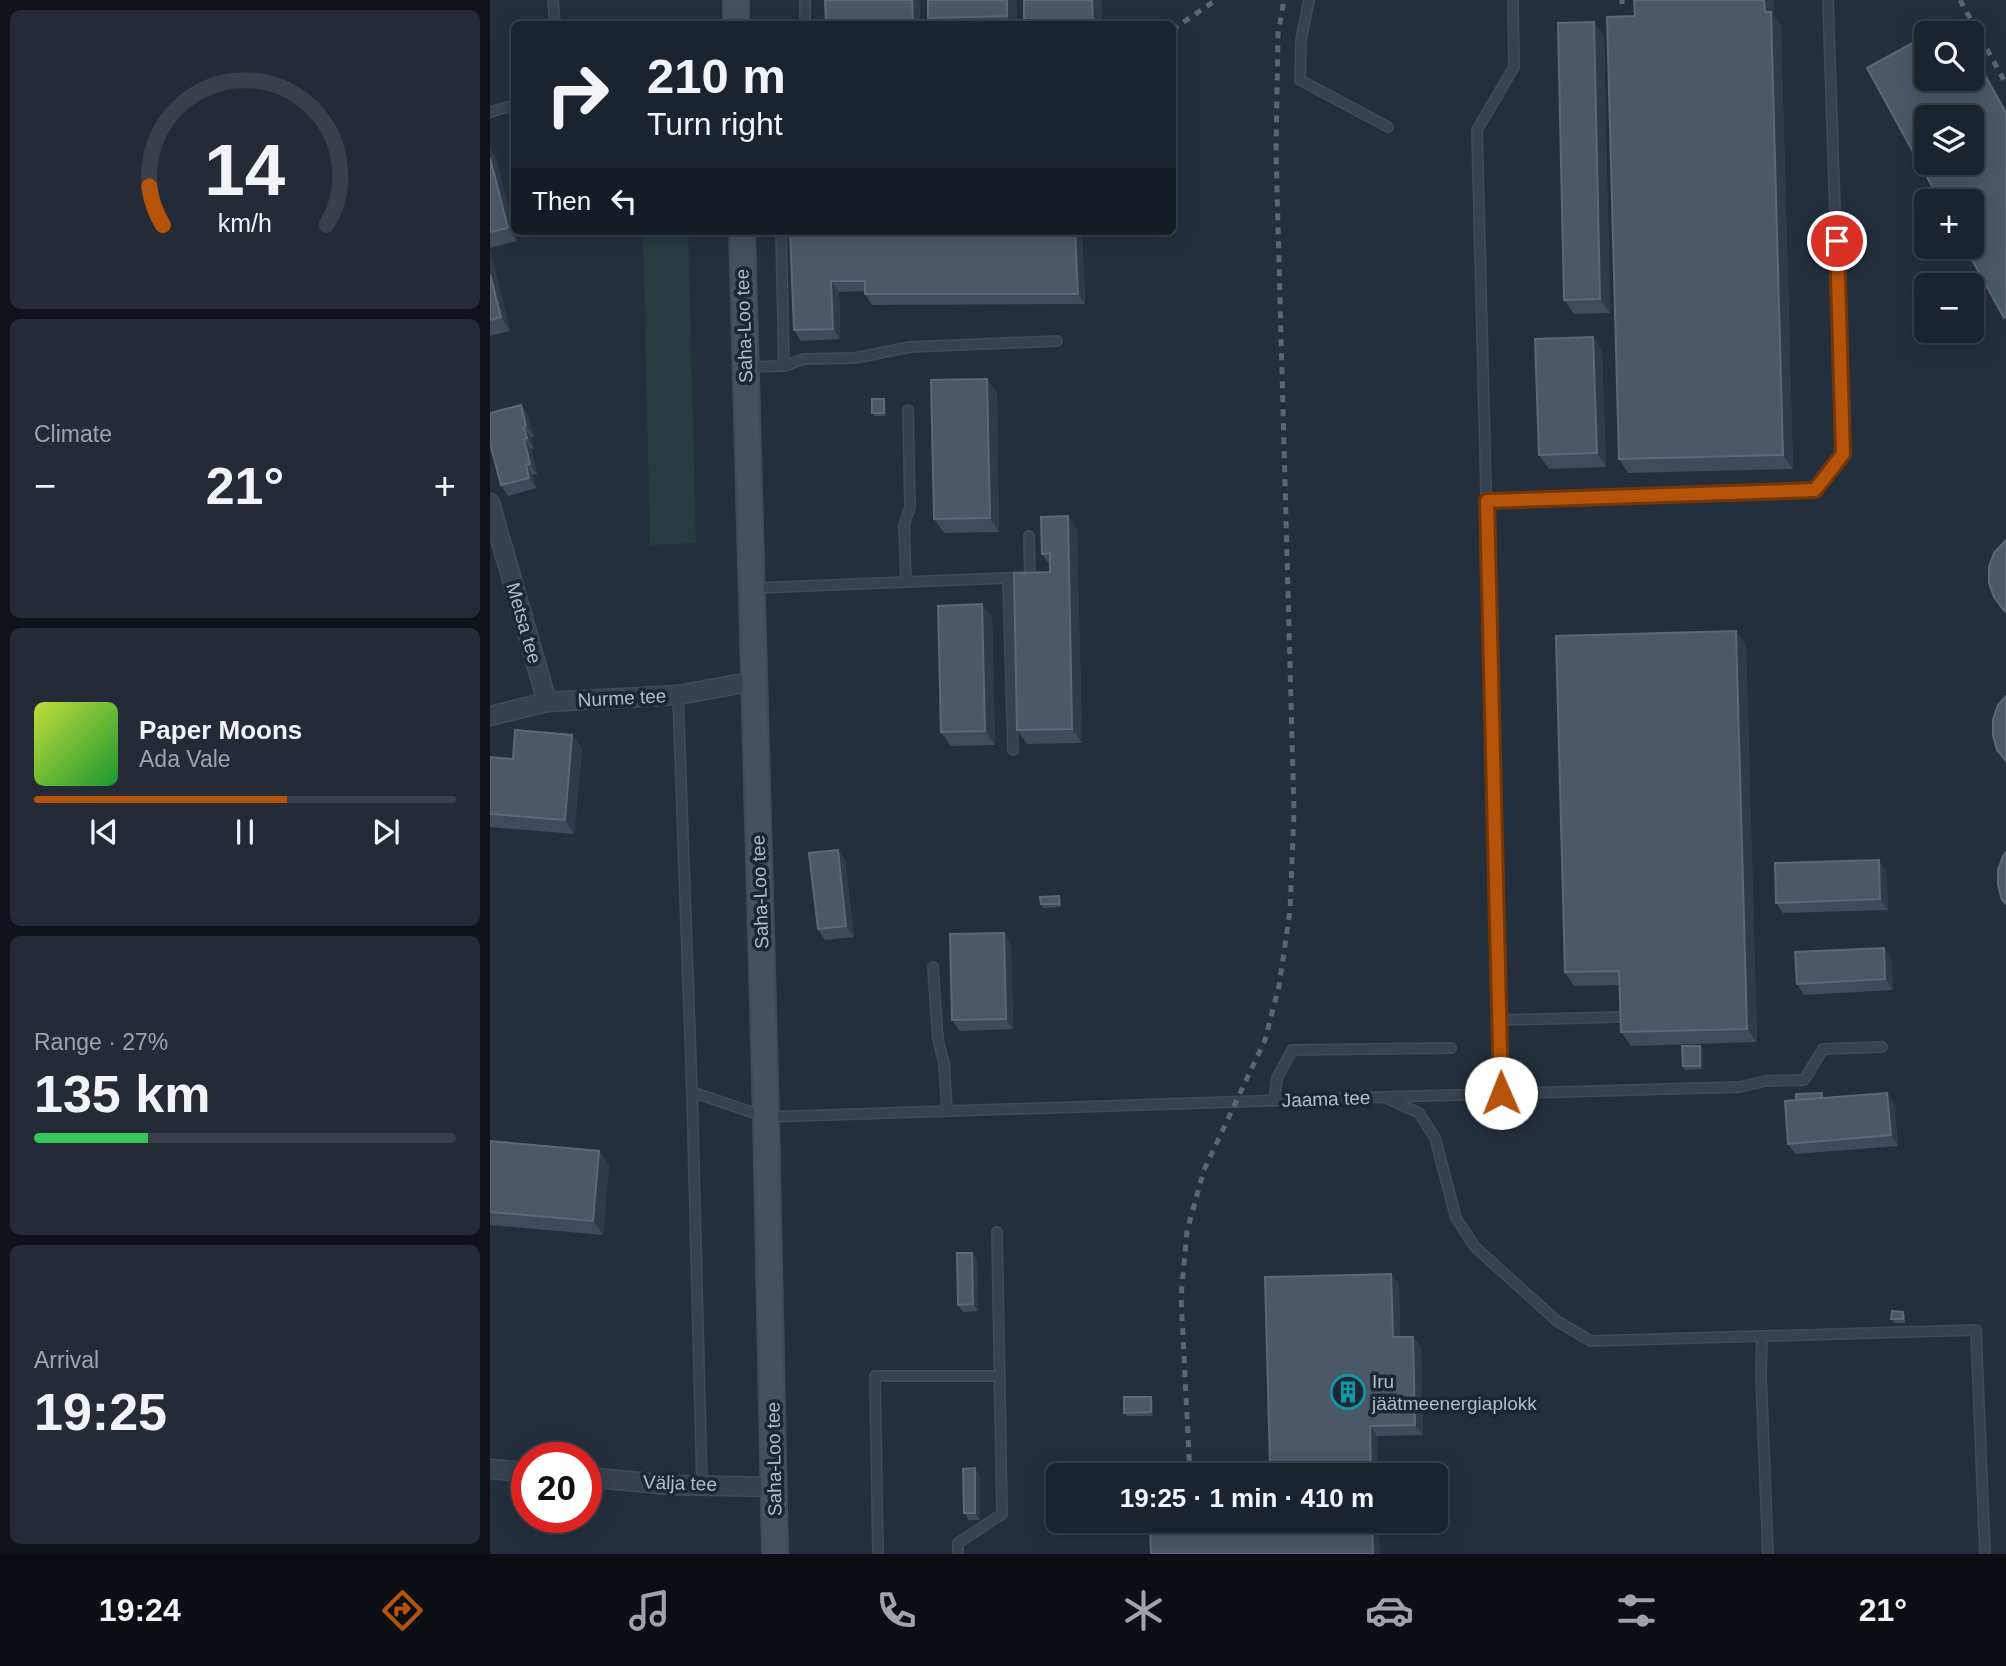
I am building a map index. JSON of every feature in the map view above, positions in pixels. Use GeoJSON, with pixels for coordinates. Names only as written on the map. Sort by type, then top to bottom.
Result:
{"type":"FeatureCollection","features":[{"type":"Feature","properties":{"kind":"main road"},"geometry":{"type":"LineString","coordinates":[[736,0],[736,21]]}},
{"type":"Feature","properties":{"kind":"main road","name":"Saha-Loo tee"},"geometry":{"type":"LineString","coordinates":[[742,235],[753,588],[775,1554]]}},
{"type":"Feature","properties":{"kind":"street","name":"Metsa tee"},"geometry":{"type":"LineString","coordinates":[[492,514],[547,702]]}},
{"type":"Feature","properties":{"kind":"street","name":"Nurme tee"},"geometry":{"type":"LineString","coordinates":[[490,716],[547,702],[678,695],[755,681]]}},
{"type":"Feature","properties":{"kind":"street"},"geometry":{"type":"LineString","coordinates":[[490,1469],[511,1471]]}},
{"type":"Feature","properties":{"kind":"street","name":"Välja tee"},"geometry":{"type":"LineString","coordinates":[[602,1479],[671,1485],[775,1487]]}},
{"type":"Feature","properties":{"kind":"lane"},"geometry":{"type":"LineString","coordinates":[[553,0],[555,21]]}},
{"type":"Feature","properties":{"kind":"lane"},"geometry":{"type":"LineString","coordinates":[[805,0],[805,21]]}},
{"type":"Feature","properties":{"kind":"lane"},"geometry":{"type":"LineString","coordinates":[[1309,0],[1301,40],[1300,80],[1388,127]]}},
{"type":"Feature","properties":{"kind":"lane"},"geometry":{"type":"LineString","coordinates":[[1501,1093],[1477,130],[1514,67],[1513,0]]}},
{"type":"Feature","properties":{"kind":"lane"},"geometry":{"type":"LineString","coordinates":[[1487,501],[1815,490],[1843,454],[1828,0]]}},
{"type":"Feature","properties":{"kind":"lane"},"geometry":{"type":"LineString","coordinates":[[490,112],[511,106]]}},
{"type":"Feature","properties":{"kind":"lane"},"geometry":{"type":"LineString","coordinates":[[781,235],[784,366]]}},
{"type":"Feature","properties":{"kind":"lane"},"geometry":{"type":"LineString","coordinates":[[745,367],[784,366],[804,359],[855,358],[910,347],[1056,341]]}},
{"type":"Feature","properties":{"kind":"lane"},"geometry":{"type":"LineString","coordinates":[[906,582],[904,525],[910,507],[908,410]]}},
{"type":"Feature","properties":{"kind":"lane"},"geometry":{"type":"LineString","coordinates":[[753,588],[1030,578],[1029,537]]}},
{"type":"Feature","properties":{"kind":"lane"},"geometry":{"type":"LineString","coordinates":[[1008,578],[1013,750]]}},
{"type":"Feature","properties":{"kind":"lane"},"geometry":{"type":"LineString","coordinates":[[678,695],[702,1484]]}},
{"type":"Feature","properties":{"kind":"lane"},"geometry":{"type":"LineString","coordinates":[[933,967],[947,1111]]}},
{"type":"Feature","properties":{"kind":"lane"},"geometry":{"type":"LineString","coordinates":[[1500,1020],[1621,1017]]}},
{"type":"Feature","properties":{"kind":"lane"},"geometry":{"type":"LineString","coordinates":[[1384,1097],[1740,1087],[1765,1081],[1804,1080],[1824,1049],[1882,1047]]}},
{"type":"Feature","properties":{"kind":"lane"},"geometry":{"type":"LineString","coordinates":[[1274,1101],[1277,1078],[1293,1051],[1451,1048]]}},
{"type":"Feature","properties":{"kind":"lane"},"geometry":{"type":"LineString","coordinates":[[692,1091],[766,1117]]}},
{"type":"Feature","properties":{"kind":"lane","name":"Jaama tee"},"geometry":{"type":"LineString","coordinates":[[766,1117],[1384,1097],[1419,1114],[1435,1139],[1456,1218],[1475,1247],[1557,1321],[1591,1341],[1976,1330],[1985,1554]]}},
{"type":"Feature","properties":{"kind":"lane"},"geometry":{"type":"LineString","coordinates":[[958,1554],[958,1543],[1002,1514],[997,1233]]}},
{"type":"Feature","properties":{"kind":"lane"},"geometry":{"type":"LineString","coordinates":[[1762,1337],[1761,1375],[1769,1554]]}},
{"type":"Feature","properties":{"kind":"lane"},"geometry":{"type":"LineString","coordinates":[[878,1554],[875,1376],[1000,1376]]}},
{"type":"Feature","properties":{"kind":"green space"},"geometry":{"type":"Polygon","coordinates":[[[643,235],[688,235],[696,543],[650,545],[643,235]]]}},
{"type":"Feature","properties":{"kind":"building"},"geometry":{"type":"Polygon","coordinates":[[[825,0],[912,0],[913,21],[826,21],[825,0]]]}},
{"type":"Feature","properties":{"kind":"building"},"geometry":{"type":"Polygon","coordinates":[[[928,0],[1007,0],[1007,16],[928,18],[928,0]]]}},
{"type":"Feature","properties":{"kind":"building"},"geometry":{"type":"Polygon","coordinates":[[[1024,0],[1092,0],[1093,21],[1024,21],[1024,0]]]}},
{"type":"Feature","properties":{"kind":"building"},"geometry":{"type":"Polygon","coordinates":[[[1634,0],[1764,0],[1765,12],[1771,12],[1783,455],[1619,459],[1607,17],[1635,16],[1634,0]]]}},
{"type":"Feature","properties":{"kind":"building"},"geometry":{"type":"Polygon","coordinates":[[[1594,22],[1600,299],[1564,300],[1558,23],[1594,22]]]}},
{"type":"Feature","properties":{"kind":"building"},"geometry":{"type":"Polygon","coordinates":[[[1914,42],[1914,91],[1984,91],[1984,74],[2006,113],[2006,317],[2004,318],[1984,282],[1984,273],[1979,273],[1972,259],[1984,259],[1984,189],[1933,189],[1926,175],[1984,175],[1984,105],[1914,105],[1914,154],[1867,68],[1914,42]]]}},
{"type":"Feature","properties":{"kind":"building"},"geometry":{"type":"Polygon","coordinates":[[[490,158],[508,228],[490,232],[490,158]]]}},
{"type":"Feature","properties":{"kind":"building"},"geometry":{"type":"Polygon","coordinates":[[[790,235],[1075,235],[1078,294],[865,294],[865,281],[831,281],[833,329],[794,330],[790,235]]]}},
{"type":"Feature","properties":{"kind":"building"},"geometry":{"type":"Polygon","coordinates":[[[490,274],[501,317],[490,320],[490,274]]]}},
{"type":"Feature","properties":{"kind":"building"},"geometry":{"type":"Polygon","coordinates":[[[1593,337],[1597,453],[1539,455],[1535,339],[1593,337]]]}},
{"type":"Feature","properties":{"kind":"building"},"geometry":{"type":"Polygon","coordinates":[[[987,379],[990,518],[934,519],[931,380],[987,379]]]}},
{"type":"Feature","properties":{"kind":"building"},"geometry":{"type":"Polygon","coordinates":[[[872,399],[884,399],[884,413],[872,413],[872,399]]]}},
{"type":"Feature","properties":{"kind":"building"},"geometry":{"type":"Polygon","coordinates":[[[521,405],[526,426],[527,438],[524,439],[530,464],[526,465],[529,478],[501,485],[490,443],[490,413],[521,405]]]}},
{"type":"Feature","properties":{"kind":"building"},"geometry":{"type":"Polygon","coordinates":[[[1068,516],[1072,729],[1017,730],[1014,573],[1050,572],[1050,553],[1042,554],[1041,517],[1068,516]]]}},
{"type":"Feature","properties":{"kind":"building"},"geometry":{"type":"Polygon","coordinates":[[[2006,540],[2006,612],[1994,597],[1989,583],[1989,567],[1994,553],[2006,540]]]}},
{"type":"Feature","properties":{"kind":"building"},"geometry":{"type":"Polygon","coordinates":[[[982,604],[985,731],[941,732],[938,606],[982,604]]]}},
{"type":"Feature","properties":{"kind":"building"},"geometry":{"type":"Polygon","coordinates":[[[1736,631],[1747,1029],[1621,1032],[1619,971],[1565,972],[1556,636],[1736,631]]]}},
{"type":"Feature","properties":{"kind":"building"},"geometry":{"type":"Polygon","coordinates":[[[2006,696],[2006,761],[1997,750],[1993,720],[1998,705],[2006,696]]]}},
{"type":"Feature","properties":{"kind":"building"},"geometry":{"type":"Polygon","coordinates":[[[515,730],[572,735],[565,820],[490,814],[490,757],[513,759],[515,730]]]}},
{"type":"Feature","properties":{"kind":"building"},"geometry":{"type":"Polygon","coordinates":[[[838,850],[846,926],[818,929],[809,853],[838,850]]]}},
{"type":"Feature","properties":{"kind":"building"},"geometry":{"type":"Polygon","coordinates":[[[2006,852],[2006,904],[2002,900],[1998,885],[1998,870],[2006,852]]]}},
{"type":"Feature","properties":{"kind":"building"},"geometry":{"type":"Polygon","coordinates":[[[1879,860],[1880,899],[1776,903],[1775,863],[1879,860]]]}},
{"type":"Feature","properties":{"kind":"building"},"geometry":{"type":"Polygon","coordinates":[[[1059,896],[1059,904],[1041,904],[1040,897],[1059,896]]]}},
{"type":"Feature","properties":{"kind":"building"},"geometry":{"type":"Polygon","coordinates":[[[1004,933],[1006,1019],[952,1020],[950,934],[1004,933]]]}},
{"type":"Feature","properties":{"kind":"building"},"geometry":{"type":"Polygon","coordinates":[[[1884,948],[1885,979],[1797,984],[1795,952],[1884,948]]]}},
{"type":"Feature","properties":{"kind":"building"},"geometry":{"type":"Polygon","coordinates":[[[1682,1046],[1700,1046],[1700,1066],[1683,1066],[1682,1046]]]}},
{"type":"Feature","properties":{"kind":"building"},"geometry":{"type":"Polygon","coordinates":[[[1822,1093],[1822,1098],[1796,1100],[1796,1094],[1822,1093]]]}},
{"type":"Feature","properties":{"kind":"building"},"geometry":{"type":"Polygon","coordinates":[[[1887,1093],[1891,1135],[1788,1144],[1785,1101],[1887,1093]]]}},
{"type":"Feature","properties":{"kind":"building"},"geometry":{"type":"Polygon","coordinates":[[[490,1141],[599,1151],[593,1221],[490,1212],[490,1141]]]}},
{"type":"Feature","properties":{"kind":"building"},"geometry":{"type":"Polygon","coordinates":[[[957,1253],[972,1253],[973,1304],[958,1305],[957,1253]]]}},
{"type":"Feature","properties":{"kind":"building","name":"Iru jäätmeenergiaplokk"},"geometry":{"type":"Polygon","coordinates":[[[1391,1274],[1393,1337],[1413,1337],[1415,1425],[1370,1426],[1371,1463],[1270,1463],[1265,1277],[1391,1274]]]}},
{"type":"Feature","properties":{"kind":"building"},"geometry":{"type":"Polygon","coordinates":[[[1892,1311],[1903,1312],[1903,1319],[1891,1319],[1892,1311]]]}},
{"type":"Feature","properties":{"kind":"building"},"geometry":{"type":"Polygon","coordinates":[[[1124,1397],[1151,1397],[1151,1412],[1124,1413],[1124,1397]]]}},
{"type":"Feature","properties":{"kind":"building"},"geometry":{"type":"Polygon","coordinates":[[[975,1468],[975,1513],[964,1513],[963,1469],[975,1468]]]}},
{"type":"Feature","properties":{"kind":"building"},"geometry":{"type":"Polygon","coordinates":[[[1150,1533],[1372,1533],[1373,1554],[1151,1554],[1150,1533]]]}},
{"type":"Feature","properties":{"kind":"railway"},"geometry":{"type":"LineString","coordinates":[[1176,27],[1216,0]]}},
{"type":"Feature","properties":{"kind":"railway"},"geometry":{"type":"LineString","coordinates":[[1189,1463],[1181,1297],[1187,1231],[1204,1170],[1265,1040],[1279,986],[1290,911],[1294,812],[1276,152],[1278,34],[1284,0]]}},
{"type":"Feature","properties":{"kind":"railway"},"geometry":{"type":"LineString","coordinates":[[1960,0],[2006,84]]}},
{"type":"Feature","properties":{"kind":"railway"},"geometry":{"type":"LineString","coordinates":[[1193,1533],[1193,1539]]}},
{"type":"Feature","properties":{"kind":"place","name":"Iru jäätmeenergiaplokk"},"geometry":{"type":"Point","coordinates":[1348,1392]}},
{"type":"Feature","properties":{"kind":"route"},"geometry":{"type":"LineString","coordinates":[[1501,1093],[1487,501],[1815,490],[1843,454],[1837,241]]}}]}
